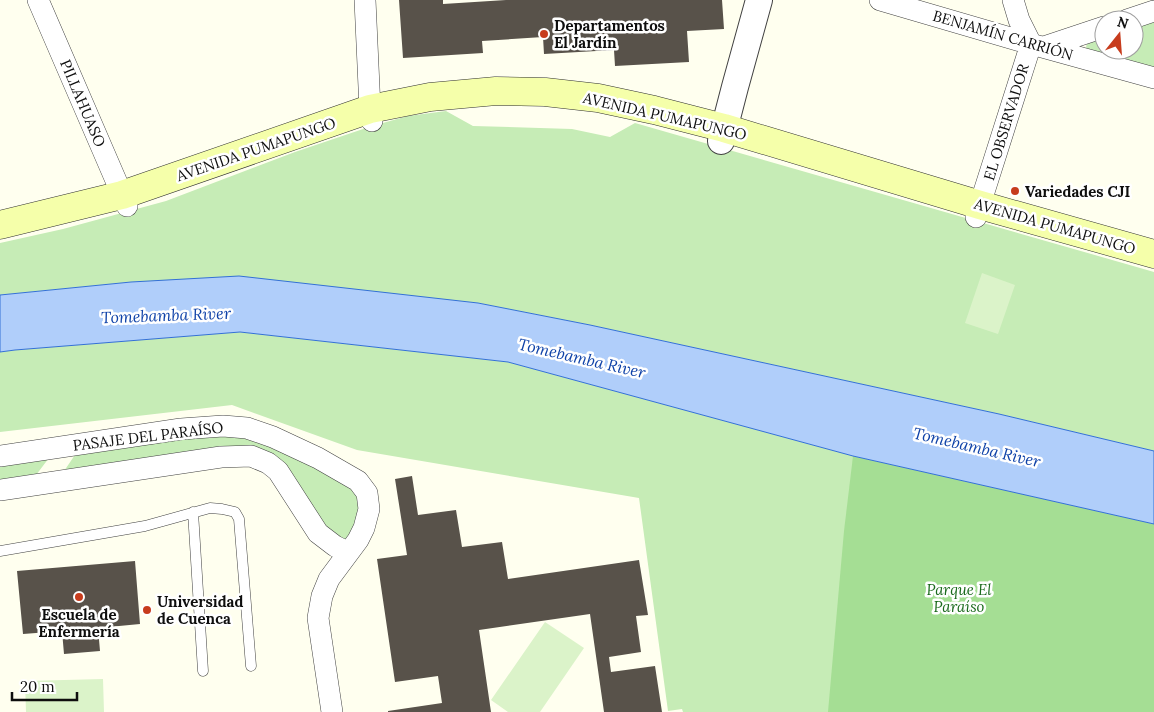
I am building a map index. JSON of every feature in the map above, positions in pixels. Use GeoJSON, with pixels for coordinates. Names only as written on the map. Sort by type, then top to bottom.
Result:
{"type":"FeatureCollection","features":[{"type":"Feature","properties":{"kind":"main road","name":"AVENIDA PUMAPUNGO"},"geometry":{"type":"LineString","coordinates":[[0,225],[125,200],[371,115],[440,96],[496,90],[545,92],[598,98],[654,110],[723,135],[978,211],[1154,254]]}},
{"type":"Feature","properties":{"kind":"street","name":"PILLAHUASO"},"geometry":{"type":"LineString","coordinates":[[38,0],[125,200]]}},
{"type":"Feature","properties":{"kind":"street"},"geometry":{"type":"LineString","coordinates":[[365,0],[371,115]]}},
{"type":"Feature","properties":{"kind":"street"},"geometry":{"type":"LineString","coordinates":[[723,135],[759,0]]}},
{"type":"Feature","properties":{"kind":"street","name":"BENJAMÍN CARRIÓN"},"geometry":{"type":"LineString","coordinates":[[880,0],[1154,78]]}},
{"type":"Feature","properties":{"kind":"street","name":"EL OBSERVADOR"},"geometry":{"type":"LineString","coordinates":[[978,211],[1037,45],[1019,20],[1013,0]]}},
{"type":"Feature","properties":{"kind":"street"},"geometry":{"type":"LineString","coordinates":[[1037,45],[1094,31]]}},
{"type":"Feature","properties":{"kind":"street","name":"PASAJE DEL PARAÍSO"},"geometry":{"type":"LineString","coordinates":[[0,456],[181,429],[223,426],[247,428],[273,437],[318,458],[358,481],[367,493],[369,509],[364,528],[352,549],[329,579],[322,596],[318,618],[332,712]]}},
{"type":"Feature","properties":{"kind":"street"},"geometry":{"type":"LineString","coordinates":[[38,484],[66,446]]}},
{"type":"Feature","properties":{"kind":"street","name":"PASAJE DEL PARAÍSO"},"geometry":{"type":"LineString","coordinates":[[0,490],[221,457],[251,456],[268,463],[278,471],[318,533],[343,550],[352,549]]}},
{"type":"Feature","properties":{"kind":"lane"},"geometry":{"type":"LineString","coordinates":[[0,551],[144,526],[210,508],[234,512],[239,519],[251,666]]}},
{"type":"Feature","properties":{"kind":"lane"},"geometry":{"type":"LineString","coordinates":[[192,512],[203,671]]}},
{"type":"Feature","properties":{"kind":"green space"},"geometry":{"type":"Polygon","coordinates":[[[1154,20],[1154,69],[1122,60],[1144,60],[1144,23],[1154,20]]]}},
{"type":"Feature","properties":{"kind":"green space"},"geometry":{"type":"Polygon","coordinates":[[[1094,39],[1094,52],[1087,50],[1088,41],[1094,39]]]}},
{"type":"Feature","properties":{"kind":"green space"},"geometry":{"type":"Polygon","coordinates":[[[446,111],[473,126],[572,129],[610,137],[635,123],[1154,272],[1154,451],[999,414],[590,325],[478,303],[131,282],[0,295],[0,243],[63,229],[166,201],[295,152],[372,126],[408,116],[446,111]]]}},
{"type":"Feature","properties":{"kind":"green space"},"geometry":{"type":"Polygon","coordinates":[[[982,273],[1015,285],[998,334],[965,323],[982,273]]]}},
{"type":"Feature","properties":{"kind":"green space"},"geometry":{"type":"Polygon","coordinates":[[[240,332],[508,362],[853,456],[1154,524],[1154,712],[683,712],[682,709],[668,711],[639,498],[357,450],[232,405],[0,432],[0,352],[240,332]]]}},
{"type":"Feature","properties":{"kind":"green space"},"geometry":{"type":"Polygon","coordinates":[[[247,433],[317,462],[362,496],[361,526],[340,544],[270,458],[62,474],[79,449],[247,433]]]}},
{"type":"Feature","properties":{"kind":"green space"},"geometry":{"type":"Polygon","coordinates":[[[52,454],[33,479],[0,484],[0,462],[52,454]]]}},
{"type":"Feature","properties":{"kind":"green space","name":"Parque El Paraíso"},"geometry":{"type":"Polygon","coordinates":[[[853,456],[1154,524],[1154,712],[828,712],[844,531],[853,456]]]}},
{"type":"Feature","properties":{"kind":"green space"},"geometry":{"type":"Polygon","coordinates":[[[545,622],[584,648],[540,712],[508,712],[491,700],[545,622]]]}},
{"type":"Feature","properties":{"kind":"green space"},"geometry":{"type":"Polygon","coordinates":[[[103,679],[104,712],[26,712],[25,681],[103,679]]]}},
{"type":"Feature","properties":{"kind":"water","name":"Tomebamba River"},"geometry":{"type":"Polygon","coordinates":[[[239,276],[478,303],[590,325],[999,414],[1154,451],[1154,524],[853,456],[508,362],[240,332],[0,352],[0,295],[131,282],[239,276]]]}},
{"type":"Feature","properties":{"kind":"building","name":"Departamentos El Jardín"},"geometry":{"type":"Polygon","coordinates":[[[399,0],[443,0],[443,4],[506,0],[722,0],[724,29],[687,31],[689,62],[615,66],[614,50],[544,54],[543,37],[482,41],[483,53],[403,58],[399,0]]]}},
{"type":"Feature","properties":{"kind":"building"},"geometry":{"type":"Polygon","coordinates":[[[412,476],[418,515],[456,510],[462,547],[502,542],[508,579],[639,560],[648,615],[636,616],[641,652],[609,657],[611,672],[655,666],[662,712],[604,712],[590,614],[479,630],[491,712],[388,712],[442,703],[438,676],[395,682],[377,559],[407,555],[395,479],[412,476]]]}},
{"type":"Feature","properties":{"kind":"building","name":"Escuela de Enfermería"},"geometry":{"type":"Polygon","coordinates":[[[135,561],[140,624],[98,628],[100,651],[64,654],[62,631],[23,634],[17,571],[135,561]]]}},
{"type":"Feature","properties":{"kind":"place","name":"Departamentos El Jardín"},"geometry":{"type":"Point","coordinates":[544,34]}},
{"type":"Feature","properties":{"kind":"place","name":"Variedades CJI"},"geometry":{"type":"Point","coordinates":[1015,191]}},
{"type":"Feature","properties":{"kind":"place","name":"Escuela de Enfermería"},"geometry":{"type":"Point","coordinates":[79,597]}},
{"type":"Feature","properties":{"kind":"place","name":"Universidad de Cuenca"},"geometry":{"type":"Point","coordinates":[147,610]}}]}
